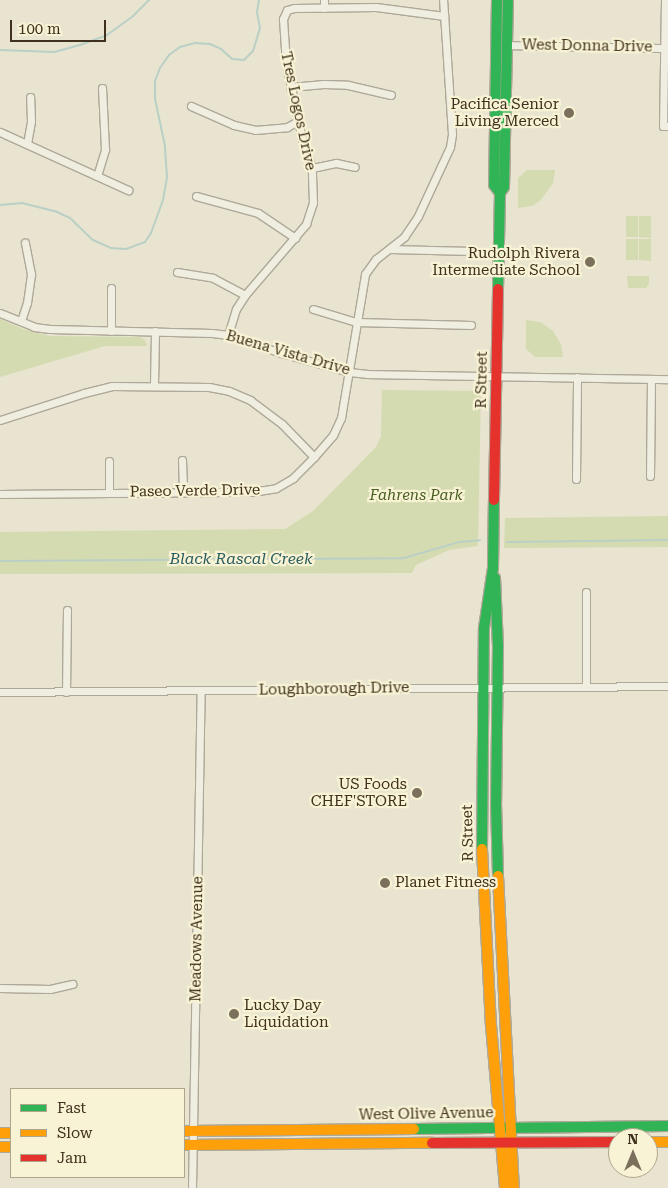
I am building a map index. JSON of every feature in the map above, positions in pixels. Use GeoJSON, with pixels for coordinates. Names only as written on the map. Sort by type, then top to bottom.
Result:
{"type":"FeatureCollection","features":[{"type":"Feature","properties":{"kind":"street","name":"Paseo Verde Drive"},"geometry":{"type":"LineString","coordinates":[[0,494],[252,492],[276,488],[293,478],[333,436],[341,418],[365,274],[376,259],[404,237],[418,216],[450,147],[452,134],[443,0]]}},
{"type":"Feature","properties":{"kind":"street","name":"R Street"},"geometry":{"type":"LineString","coordinates":[[497,0],[494,185],[500,193]]}},
{"type":"Feature","properties":{"kind":"street","name":"R Street"},"geometry":{"type":"LineString","coordinates":[[508,0],[504,187],[500,193],[493,568],[484,627],[482,854],[491,1025],[501,1128],[507,1143],[514,1188]]}},
{"type":"Feature","properties":{"kind":"street"},"geometry":{"type":"LineString","coordinates":[[665,0],[666,126]]}},
{"type":"Feature","properties":{"kind":"street"},"geometry":{"type":"LineString","coordinates":[[324,4],[376,7],[444,16]]}},
{"type":"Feature","properties":{"kind":"street","name":"Tres Logos Drive"},"geometry":{"type":"LineString","coordinates":[[228,335],[236,310],[245,295],[306,224],[313,203],[312,168],[290,86],[283,19],[287,10],[324,4]]}},
{"type":"Feature","properties":{"kind":"street","name":"West Donna Drive"},"geometry":{"type":"LineString","coordinates":[[507,45],[666,48]]}},
{"type":"Feature","properties":{"kind":"street"},"geometry":{"type":"LineString","coordinates":[[290,86],[348,84],[391,95]]}},
{"type":"Feature","properties":{"kind":"street"},"geometry":{"type":"LineString","coordinates":[[97,176],[105,149],[102,88]]}},
{"type":"Feature","properties":{"kind":"street"},"geometry":{"type":"LineString","coordinates":[[27,144],[31,121],[30,97]]}},
{"type":"Feature","properties":{"kind":"street"},"geometry":{"type":"LineString","coordinates":[[191,106],[234,124],[255,130],[287,127],[298,121]]}},
{"type":"Feature","properties":{"kind":"street"},"geometry":{"type":"LineString","coordinates":[[0,132],[128,190]]}},
{"type":"Feature","properties":{"kind":"street"},"geometry":{"type":"LineString","coordinates":[[312,168],[336,163],[355,167]]}},
{"type":"Feature","properties":{"kind":"street"},"geometry":{"type":"LineString","coordinates":[[196,196],[258,213],[295,238]]}},
{"type":"Feature","properties":{"kind":"street"},"geometry":{"type":"LineString","coordinates":[[21,321],[27,303],[31,274],[25,242]]}},
{"type":"Feature","properties":{"kind":"street"},"geometry":{"type":"LineString","coordinates":[[390,249],[472,250]]}},
{"type":"Feature","properties":{"kind":"street"},"geometry":{"type":"LineString","coordinates":[[177,272],[213,278],[245,295]]}},
{"type":"Feature","properties":{"kind":"street"},"geometry":{"type":"LineString","coordinates":[[111,288],[111,331]]}},
{"type":"Feature","properties":{"kind":"street"},"geometry":{"type":"LineString","coordinates":[[313,309],[356,322],[471,325]]}},
{"type":"Feature","properties":{"kind":"street","name":"Buena Vista Drive"},"geometry":{"type":"LineString","coordinates":[[0,313],[34,327],[228,335],[281,353],[349,372],[394,376],[668,379]]}},
{"type":"Feature","properties":{"kind":"street"},"geometry":{"type":"LineString","coordinates":[[154,386],[155,331]]}},
{"type":"Feature","properties":{"kind":"street"},"geometry":{"type":"LineString","coordinates":[[576,479],[577,377]]}},
{"type":"Feature","properties":{"kind":"street"},"geometry":{"type":"LineString","coordinates":[[650,476],[651,378]]}},
{"type":"Feature","properties":{"kind":"street"},"geometry":{"type":"LineString","coordinates":[[0,420],[101,388],[154,386],[209,387],[242,396],[282,424],[314,457]]}},
{"type":"Feature","properties":{"kind":"street"},"geometry":{"type":"LineString","coordinates":[[182,460],[183,492]]}},
{"type":"Feature","properties":{"kind":"street"},"geometry":{"type":"LineString","coordinates":[[109,461],[109,493]]}},
{"type":"Feature","properties":{"kind":"street","name":"R Street"},"geometry":{"type":"LineString","coordinates":[[493,568],[497,597],[497,854],[499,922],[512,1127],[507,1143],[505,1188]]}},
{"type":"Feature","properties":{"kind":"street"},"geometry":{"type":"LineString","coordinates":[[586,592],[586,686]]}},
{"type":"Feature","properties":{"kind":"street"},"geometry":{"type":"LineString","coordinates":[[66,692],[67,610]]}},
{"type":"Feature","properties":{"kind":"street","name":"Loughborough Drive"},"geometry":{"type":"LineString","coordinates":[[0,692],[668,686]]}},
{"type":"Feature","properties":{"kind":"street","name":"Meadows Avenue"},"geometry":{"type":"LineString","coordinates":[[192,1188],[189,1131],[201,691]]}},
{"type":"Feature","properties":{"kind":"street"},"geometry":{"type":"LineString","coordinates":[[482,796],[488,806],[490,846],[493,852],[497,854]]}},
{"type":"Feature","properties":{"kind":"street"},"geometry":{"type":"LineString","coordinates":[[482,854],[490,868],[493,908],[499,922]]}},
{"type":"Feature","properties":{"kind":"street"},"geometry":{"type":"LineString","coordinates":[[489,966],[493,974],[496,1017],[499,1021],[506,1023]]}},
{"type":"Feature","properties":{"kind":"street"},"geometry":{"type":"LineString","coordinates":[[0,988],[50,989],[72,984]]}},
{"type":"Feature","properties":{"kind":"street"},"geometry":{"type":"LineString","coordinates":[[491,1025],[498,1031],[503,1055],[508,1061]]}},
{"type":"Feature","properties":{"kind":"street","name":"West Olive Avenue"},"geometry":{"type":"LineString","coordinates":[[189,1131],[668,1126]]}},
{"type":"Feature","properties":{"kind":"street","name":"West Olive Avenue"},"geometry":{"type":"LineString","coordinates":[[189,1145],[608,1142]]}},
{"type":"Feature","properties":{"kind":"green space"},"geometry":{"type":"Polygon","coordinates":[[[527,170],[555,170],[553,183],[541,200],[532,206],[518,208],[518,178],[527,170]]]}},
{"type":"Feature","properties":{"kind":"green space"},"geometry":{"type":"Polygon","coordinates":[[[626,216],[638,216],[638,237],[626,237],[626,216]]]}},
{"type":"Feature","properties":{"kind":"green space"},"geometry":{"type":"Polygon","coordinates":[[[639,216],[651,216],[651,238],[639,237],[639,216]]]}},
{"type":"Feature","properties":{"kind":"green space"},"geometry":{"type":"Polygon","coordinates":[[[626,239],[638,239],[638,260],[626,260],[626,239]]]}},
{"type":"Feature","properties":{"kind":"green space"},"geometry":{"type":"Polygon","coordinates":[[[639,239],[651,239],[651,261],[639,260],[639,239]]]}},
{"type":"Feature","properties":{"kind":"green space"},"geometry":{"type":"Polygon","coordinates":[[[627,276],[649,276],[649,284],[646,288],[628,288],[627,276]]]}},
{"type":"Feature","properties":{"kind":"green space"},"geometry":{"type":"Polygon","coordinates":[[[0,319],[23,329],[50,336],[140,337],[145,340],[147,346],[105,346],[0,377],[0,319]]]}},
{"type":"Feature","properties":{"kind":"green space"},"geometry":{"type":"Polygon","coordinates":[[[526,320],[540,322],[553,331],[561,344],[563,357],[535,357],[526,349],[526,320]]]}},
{"type":"Feature","properties":{"kind":"green space","name":"Fahrens Park"},"geometry":{"type":"Polygon","coordinates":[[[382,390],[481,391],[478,546],[449,550],[416,565],[412,573],[0,574],[0,532],[285,529],[313,511],[376,447],[381,436],[382,390]]]}},
{"type":"Feature","properties":{"kind":"green space"},"geometry":{"type":"Polygon","coordinates":[[[668,516],[668,547],[504,548],[505,518],[668,516]]]}},
{"type":"Feature","properties":{"kind":"waterway"},"geometry":{"type":"LineString","coordinates":[[0,50],[54,52],[80,45],[107,35],[133,16],[149,0]]}},
{"type":"Feature","properties":{"kind":"waterway"},"geometry":{"type":"LineString","coordinates":[[0,205],[22,203],[57,212],[70,218],[93,240],[111,248],[126,249],[145,242],[151,233],[163,200],[167,177],[165,146],[155,99],[155,81],[160,68],[169,55],[180,47],[195,43],[210,44],[221,49],[232,59],[244,60],[253,51],[260,28],[257,12],[259,0]]}},
{"type":"Feature","properties":{"kind":"waterway","name":"Black Rascal Creek"},"geometry":{"type":"LineString","coordinates":[[0,561],[404,558],[459,542],[480,540]]}},
{"type":"Feature","properties":{"kind":"waterway","name":"Black Rascal Creek"},"geometry":{"type":"LineString","coordinates":[[507,542],[668,540]]}},
{"type":"Feature","properties":{"kind":"traffic: fast"},"geometry":{"type":"LineString","coordinates":[[497,0],[494,185],[500,193]]}},
{"type":"Feature","properties":{"kind":"traffic: fast"},"geometry":{"type":"LineString","coordinates":[[498,289],[500,193],[504,187],[508,0]]}},
{"type":"Feature","properties":{"kind":"traffic: fast"},"geometry":{"type":"LineString","coordinates":[[482,849],[484,628],[493,568],[494,500]]}},
{"type":"Feature","properties":{"kind":"traffic: fast"},"geometry":{"type":"LineString","coordinates":[[495,578],[498,646],[496,803],[498,876]]}},
{"type":"Feature","properties":{"kind":"traffic: fast"},"geometry":{"type":"LineString","coordinates":[[414,1129],[668,1126]]}},
{"type":"Feature","properties":{"kind":"traffic: slow"},"geometry":{"type":"LineString","coordinates":[[482,849],[491,1025],[505,1188]]}},
{"type":"Feature","properties":{"kind":"traffic: slow"},"geometry":{"type":"LineString","coordinates":[[498,876],[514,1188]]}},
{"type":"Feature","properties":{"kind":"traffic: slow"},"geometry":{"type":"LineString","coordinates":[[185,1131],[414,1129]]}},
{"type":"Feature","properties":{"kind":"traffic: slow"},"geometry":{"type":"LineString","coordinates":[[0,1133],[10,1133]]}},
{"type":"Feature","properties":{"kind":"traffic: slow"},"geometry":{"type":"LineString","coordinates":[[658,1142],[668,1142]]}},
{"type":"Feature","properties":{"kind":"traffic: slow"},"geometry":{"type":"LineString","coordinates":[[185,1145],[432,1143]]}},
{"type":"Feature","properties":{"kind":"traffic: slow"},"geometry":{"type":"LineString","coordinates":[[0,1147],[10,1147]]}},
{"type":"Feature","properties":{"kind":"traffic: jam"},"geometry":{"type":"LineString","coordinates":[[494,500],[498,289]]}},
{"type":"Feature","properties":{"kind":"traffic: jam"},"geometry":{"type":"LineString","coordinates":[[432,1143],[608,1142]]}},
{"type":"Feature","properties":{"kind":"place","name":"Pacifica Senior Living Merced"},"geometry":{"type":"Point","coordinates":[569,113]}},
{"type":"Feature","properties":{"kind":"place","name":"Rudolph Rivera Intermediate School"},"geometry":{"type":"Point","coordinates":[590,262]}},
{"type":"Feature","properties":{"kind":"place","name":"US Foods CHEF'STORE"},"geometry":{"type":"Point","coordinates":[417,793]}},
{"type":"Feature","properties":{"kind":"place","name":"Planet Fitness"},"geometry":{"type":"Point","coordinates":[385,883]}},
{"type":"Feature","properties":{"kind":"place","name":"Lucky Day Liquidation"},"geometry":{"type":"Point","coordinates":[234,1014]}}]}
